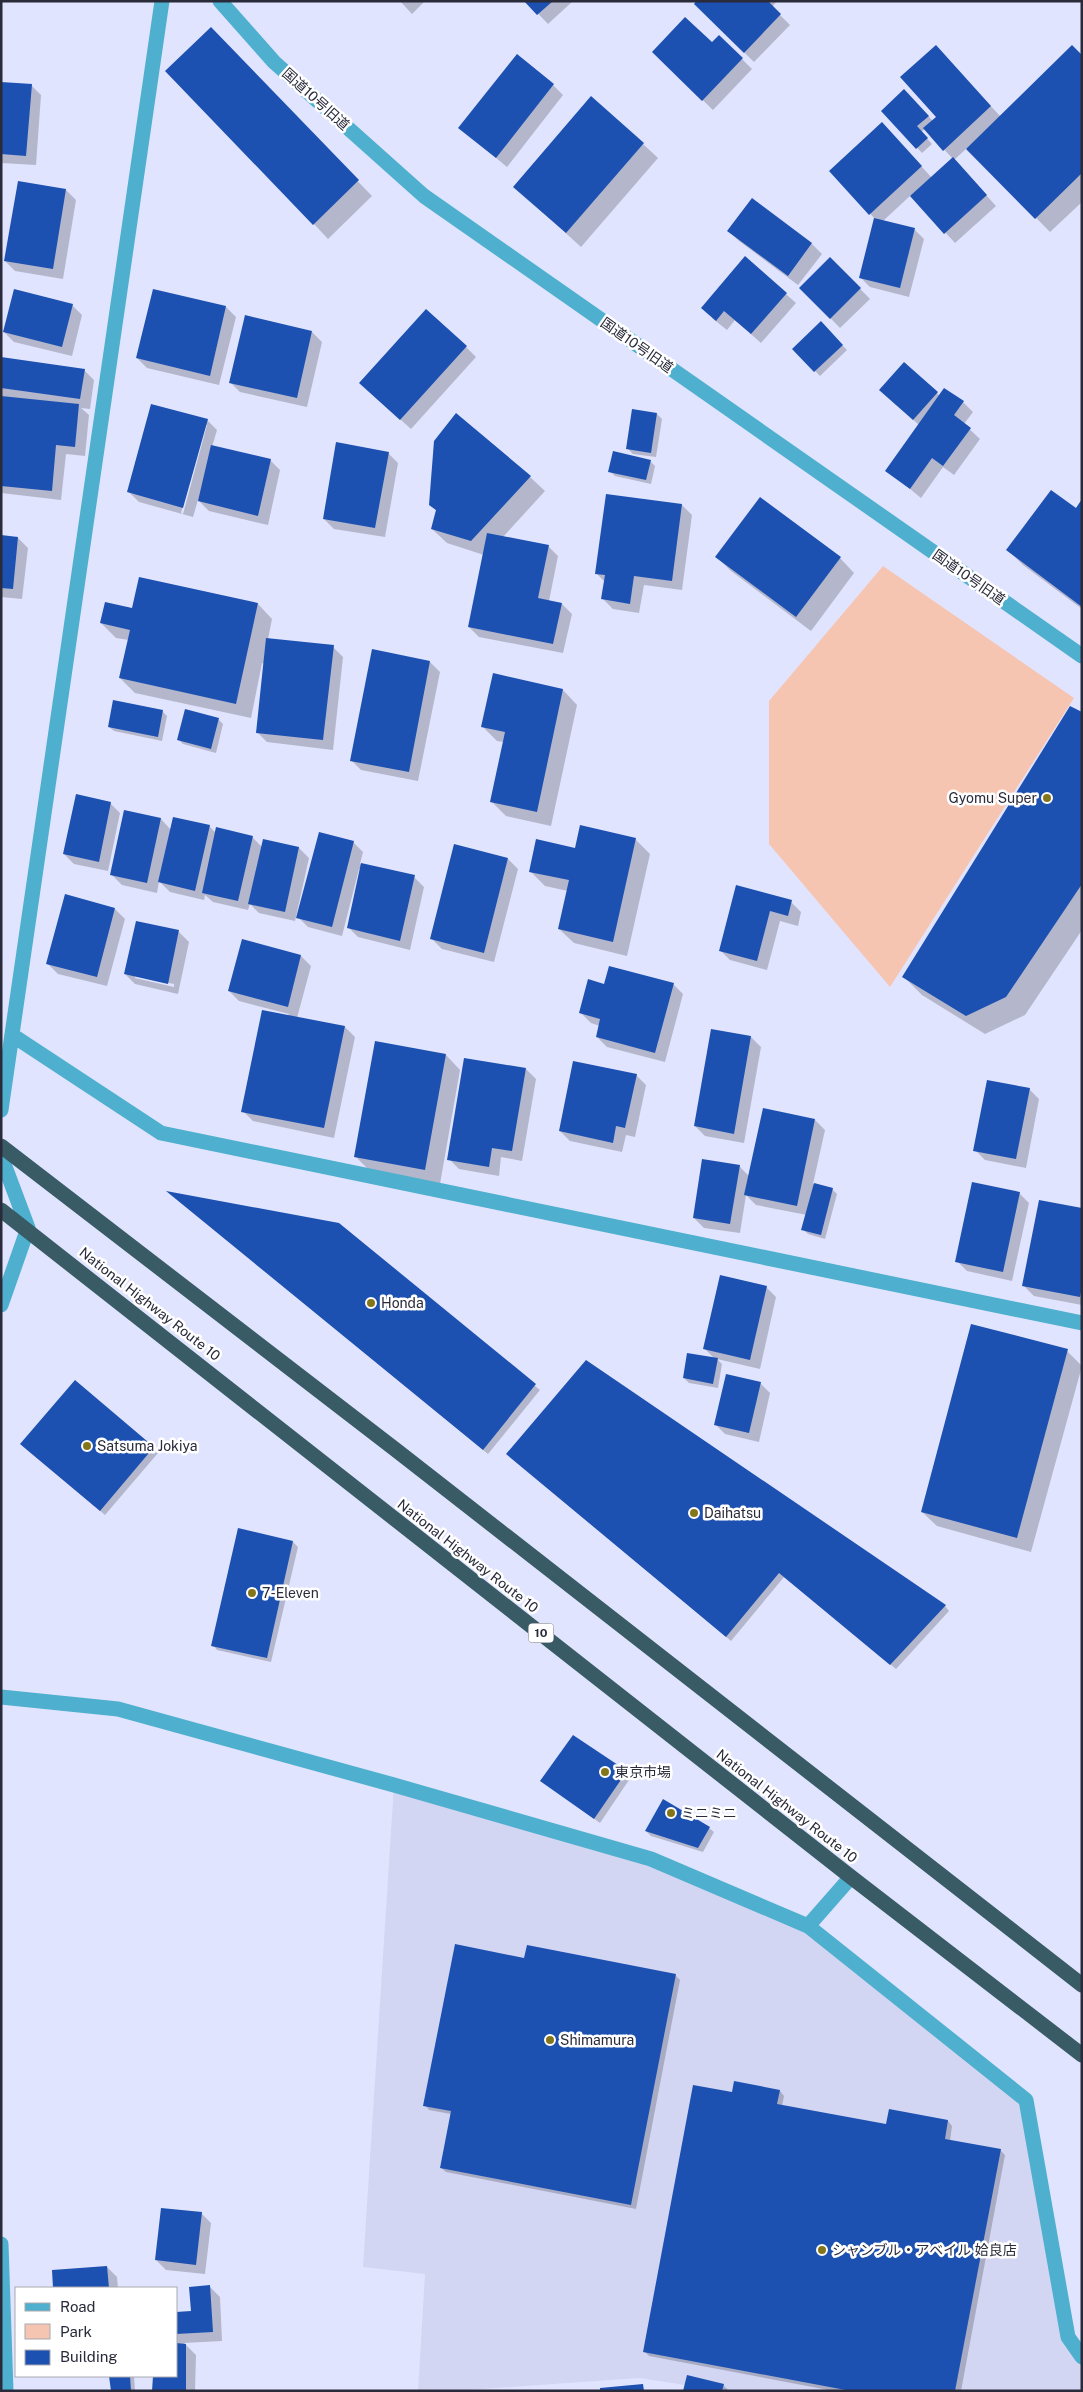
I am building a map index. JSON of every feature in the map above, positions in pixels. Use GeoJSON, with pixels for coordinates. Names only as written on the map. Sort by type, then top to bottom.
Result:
{"type":"FeatureCollection","features":[{"type":"Feature","properties":{"kind":"highway"},"geometry":{"type":"LineString","coordinates":[[1,1146],[404,1456],[1082,1985]]}},
{"type":"Feature","properties":{"kind":"highway","name":"National Highway Route 10"},"geometry":{"type":"LineString","coordinates":[[1,1210],[28,1228],[851,1877],[1082,2055]]}},
{"type":"Feature","properties":{"kind":"street"},"geometry":{"type":"LineString","coordinates":[[1,1110],[162,1]]}},
{"type":"Feature","properties":{"kind":"street","name":"国道10号旧道"},"geometry":{"type":"LineString","coordinates":[[220,1],[274,62],[424,196],[1082,656]]}},
{"type":"Feature","properties":{"kind":"street"},"geometry":{"type":"LineString","coordinates":[[12,1035],[161,1133],[1082,1323]]}},
{"type":"Feature","properties":{"kind":"street"},"geometry":{"type":"LineString","coordinates":[[1,1156],[28,1228],[1,1305]]}},
{"type":"Feature","properties":{"kind":"street"},"geometry":{"type":"LineString","coordinates":[[1,1697],[118,1710],[394,1785],[651,1859],[808,1926],[1026,2100],[1068,2338],[1082,2357]]}},
{"type":"Feature","properties":{"kind":"street"},"geometry":{"type":"LineString","coordinates":[[808,1926],[851,1877]]}},
{"type":"Feature","properties":{"kind":"street"},"geometry":{"type":"LineString","coordinates":[[1,2244],[6,2391]]}},
{"type":"Feature","properties":{"kind":"shaded area"},"geometry":{"type":"Polygon","coordinates":[[[394,1785],[651,1859],[808,1926],[1026,2100],[1054,2263],[1082,2357],[1082,2391],[725,2391],[639,2378],[455,2391],[418,2391],[425,2274],[363,2267],[394,1785]]]}},
{"type":"Feature","properties":{"kind":"green space"},"geometry":{"type":"Polygon","coordinates":[[[883,566],[1074,698],[890,987],[769,844],[769,701],[883,566]]]}},
{"type":"Feature","properties":{"kind":"building"},"geometry":{"type":"Polygon","coordinates":[[[524,1],[553,1],[537,15],[524,1]]]}},
{"type":"Feature","properties":{"kind":"building"},"geometry":{"type":"Polygon","coordinates":[[[696,1],[768,1],[781,14],[744,53],[694,4],[696,1]]]}},
{"type":"Feature","properties":{"kind":"building"},"geometry":{"type":"Polygon","coordinates":[[[685,17],[712,42],[719,35],[743,58],[702,101],[652,52],[685,17]]]}},
{"type":"Feature","properties":{"kind":"building"},"geometry":{"type":"Polygon","coordinates":[[[211,27],[359,180],[313,225],[165,71],[211,27]]]}},
{"type":"Feature","properties":{"kind":"building"},"geometry":{"type":"Polygon","coordinates":[[[936,45],[991,106],[943,151],[923,128],[936,117],[900,77],[936,45]]]}},
{"type":"Feature","properties":{"kind":"building"},"geometry":{"type":"Polygon","coordinates":[[[1072,45],[1082,55],[1082,173],[1035,219],[966,149],[1072,45]]]}},
{"type":"Feature","properties":{"kind":"building"},"geometry":{"type":"Polygon","coordinates":[[[517,54],[554,84],[496,158],[458,128],[517,54]]]}},
{"type":"Feature","properties":{"kind":"building"},"geometry":{"type":"Polygon","coordinates":[[[1,82],[32,84],[26,156],[1,154],[1,82]]]}},
{"type":"Feature","properties":{"kind":"building"},"geometry":{"type":"Polygon","coordinates":[[[904,89],[929,116],[917,126],[928,138],[916,149],[881,111],[904,89]]]}},
{"type":"Feature","properties":{"kind":"building"},"geometry":{"type":"Polygon","coordinates":[[[591,96],[644,143],[566,233],[513,187],[591,96]]]}},
{"type":"Feature","properties":{"kind":"building"},"geometry":{"type":"Polygon","coordinates":[[[882,122],[922,166],[869,215],[829,171],[882,122]]]}},
{"type":"Feature","properties":{"kind":"building"},"geometry":{"type":"Polygon","coordinates":[[[953,157],[987,195],[944,234],[910,196],[953,157]]]}},
{"type":"Feature","properties":{"kind":"building"},"geometry":{"type":"Polygon","coordinates":[[[18,181],[66,189],[53,269],[4,261],[18,181]]]}},
{"type":"Feature","properties":{"kind":"building"},"geometry":{"type":"Polygon","coordinates":[[[752,198],[812,243],[788,276],[727,231],[752,198]]]}},
{"type":"Feature","properties":{"kind":"building"},"geometry":{"type":"Polygon","coordinates":[[[874,218],[915,228],[900,288],[859,278],[874,218]]]}},
{"type":"Feature","properties":{"kind":"building"},"geometry":{"type":"Polygon","coordinates":[[[745,256],[787,293],[751,334],[724,311],[716,321],[701,308],[745,256]]]}},
{"type":"Feature","properties":{"kind":"building"},"geometry":{"type":"Polygon","coordinates":[[[830,257],[861,288],[830,319],[799,288],[830,257]]]}},
{"type":"Feature","properties":{"kind":"building"},"geometry":{"type":"Polygon","coordinates":[[[14,289],[73,304],[62,347],[3,332],[14,289]]]}},
{"type":"Feature","properties":{"kind":"building"},"geometry":{"type":"Polygon","coordinates":[[[153,289],[226,306],[210,376],[136,358],[153,289]]]}},
{"type":"Feature","properties":{"kind":"building"},"geometry":{"type":"Polygon","coordinates":[[[426,309],[467,346],[400,420],[359,383],[426,309]]]}},
{"type":"Feature","properties":{"kind":"building"},"geometry":{"type":"Polygon","coordinates":[[[245,315],[312,331],[297,398],[229,383],[245,315]]]}},
{"type":"Feature","properties":{"kind":"building"},"geometry":{"type":"Polygon","coordinates":[[[821,321],[843,345],[814,372],[792,349],[821,321]]]}},
{"type":"Feature","properties":{"kind":"building"},"geometry":{"type":"Polygon","coordinates":[[[1,357],[85,369],[80,399],[1,388],[1,357]]]}},
{"type":"Feature","properties":{"kind":"building"},"geometry":{"type":"Polygon","coordinates":[[[904,362],[938,392],[913,420],[879,390],[904,362]]]}},
{"type":"Feature","properties":{"kind":"building"},"geometry":{"type":"Polygon","coordinates":[[[944,388],[964,401],[954,415],[971,428],[943,466],[932,458],[910,489],[885,471],[944,388]]]}},
{"type":"Feature","properties":{"kind":"building"},"geometry":{"type":"Polygon","coordinates":[[[1,396],[79,404],[75,447],[56,445],[52,491],[1,486],[1,396]]]}},
{"type":"Feature","properties":{"kind":"building"},"geometry":{"type":"Polygon","coordinates":[[[151,404],[208,419],[183,508],[127,492],[151,404]]]}},
{"type":"Feature","properties":{"kind":"building"},"geometry":{"type":"Polygon","coordinates":[[[632,409],[657,413],[651,453],[626,449],[632,409]]]}},
{"type":"Feature","properties":{"kind":"building"},"geometry":{"type":"Polygon","coordinates":[[[456,413],[531,476],[471,541],[431,529],[436,510],[429,505],[434,441],[456,413]]]}},
{"type":"Feature","properties":{"kind":"building"},"geometry":{"type":"Polygon","coordinates":[[[336,442],[389,452],[375,528],[323,519],[336,442]]]}},
{"type":"Feature","properties":{"kind":"building"},"geometry":{"type":"Polygon","coordinates":[[[211,445],[271,459],[258,516],[198,501],[211,445]]]}},
{"type":"Feature","properties":{"kind":"building"},"geometry":{"type":"Polygon","coordinates":[[[613,451],[651,460],[646,480],[608,472],[613,451]]]}},
{"type":"Feature","properties":{"kind":"building"},"geometry":{"type":"Polygon","coordinates":[[[1051,490],[1076,508],[1082,499],[1082,607],[1006,550],[1051,490]]]}},
{"type":"Feature","properties":{"kind":"building"},"geometry":{"type":"Polygon","coordinates":[[[606,494],[682,504],[672,581],[634,576],[630,604],[601,599],[605,575],[595,574],[606,494]]]}},
{"type":"Feature","properties":{"kind":"building"},"geometry":{"type":"Polygon","coordinates":[[[760,497],[841,557],[796,617],[715,557],[760,497]]]}},
{"type":"Feature","properties":{"kind":"building"},"geometry":{"type":"Polygon","coordinates":[[[487,533],[549,545],[538,598],[562,603],[553,644],[468,627],[487,533]]]}},
{"type":"Feature","properties":{"kind":"building"},"geometry":{"type":"Polygon","coordinates":[[[1,535],[18,537],[13,589],[1,588],[1,535]]]}},
{"type":"Feature","properties":{"kind":"building"},"geometry":{"type":"Polygon","coordinates":[[[139,577],[258,603],[236,704],[119,678],[130,630],[100,623],[105,602],[132,608],[139,577]]]}},
{"type":"Feature","properties":{"kind":"building"},"geometry":{"type":"Polygon","coordinates":[[[266,638],[334,645],[323,740],[256,733],[266,638]]]}},
{"type":"Feature","properties":{"kind":"building"},"geometry":{"type":"Polygon","coordinates":[[[372,649],[430,661],[409,772],[350,761],[372,649]]]}},
{"type":"Feature","properties":{"kind":"building"},"geometry":{"type":"Polygon","coordinates":[[[493,673],[563,689],[537,812],[490,802],[505,732],[481,727],[493,673]]]}},
{"type":"Feature","properties":{"kind":"building"},"geometry":{"type":"Polygon","coordinates":[[[113,700],[163,710],[158,737],[108,727],[113,700]]]}},
{"type":"Feature","properties":{"kind":"building","name":"Gyomu Super"},"geometry":{"type":"Polygon","coordinates":[[[1070,706],[1082,712],[1082,884],[1006,997],[966,1016],[902,977],[1070,706]]]}},
{"type":"Feature","properties":{"kind":"building"},"geometry":{"type":"Polygon","coordinates":[[[185,709],[219,718],[211,749],[177,740],[185,709]]]}},
{"type":"Feature","properties":{"kind":"building"},"geometry":{"type":"Polygon","coordinates":[[[76,794],[111,802],[99,862],[63,854],[76,794]]]}},
{"type":"Feature","properties":{"kind":"building"},"geometry":{"type":"Polygon","coordinates":[[[124,810],[161,818],[147,883],[110,875],[124,810]]]}},
{"type":"Feature","properties":{"kind":"building"},"geometry":{"type":"Polygon","coordinates":[[[173,817],[210,825],[195,891],[158,882],[173,817]]]}},
{"type":"Feature","properties":{"kind":"building"},"geometry":{"type":"Polygon","coordinates":[[[580,825],[636,838],[613,942],[558,929],[569,880],[529,872],[536,839],[575,848],[580,825]]]}},
{"type":"Feature","properties":{"kind":"building"},"geometry":{"type":"Polygon","coordinates":[[[216,827],[253,836],[238,901],[202,893],[216,827]]]}},
{"type":"Feature","properties":{"kind":"building"},"geometry":{"type":"Polygon","coordinates":[[[319,832],[354,841],[332,927],[296,918],[319,832]]]}},
{"type":"Feature","properties":{"kind":"building"},"geometry":{"type":"Polygon","coordinates":[[[263,839],[299,847],[285,912],[248,904],[263,839]]]}},
{"type":"Feature","properties":{"kind":"building"},"geometry":{"type":"Polygon","coordinates":[[[454,844],[508,858],[484,953],[430,939],[454,844]]]}},
{"type":"Feature","properties":{"kind":"building"},"geometry":{"type":"Polygon","coordinates":[[[361,863],[415,875],[400,941],[347,928],[361,863]]]}},
{"type":"Feature","properties":{"kind":"building"},"geometry":{"type":"Polygon","coordinates":[[[736,885],[792,900],[788,916],[770,911],[757,961],[719,951],[736,885]]]}},
{"type":"Feature","properties":{"kind":"building"},"geometry":{"type":"Polygon","coordinates":[[[65,894],[115,908],[97,977],[46,964],[65,894]]]}},
{"type":"Feature","properties":{"kind":"building"},"geometry":{"type":"Polygon","coordinates":[[[136,921],[179,930],[168,984],[124,974],[136,921]]]}},
{"type":"Feature","properties":{"kind":"building"},"geometry":{"type":"Polygon","coordinates":[[[242,939],[301,955],[288,1007],[228,991],[242,939]]]}},
{"type":"Feature","properties":{"kind":"building"},"geometry":{"type":"Polygon","coordinates":[[[609,966],[674,983],[655,1053],[596,1037],[600,1019],[579,1013],[588,979],[604,984],[609,966]]]}},
{"type":"Feature","properties":{"kind":"building"},"geometry":{"type":"Polygon","coordinates":[[[262,1010],[345,1026],[324,1128],[241,1112],[262,1010]]]}},
{"type":"Feature","properties":{"kind":"building"},"geometry":{"type":"Polygon","coordinates":[[[711,1029],[751,1036],[734,1134],[694,1126],[711,1029]]]}},
{"type":"Feature","properties":{"kind":"building"},"geometry":{"type":"Polygon","coordinates":[[[375,1041],[446,1054],[425,1170],[354,1157],[375,1041]]]}},
{"type":"Feature","properties":{"kind":"building"},"geometry":{"type":"Polygon","coordinates":[[[464,1058],[526,1068],[512,1151],[492,1148],[489,1167],[447,1160],[464,1058]]]}},
{"type":"Feature","properties":{"kind":"building"},"geometry":{"type":"Polygon","coordinates":[[[573,1061],[637,1074],[625,1128],[616,1126],[613,1143],[559,1131],[573,1061]]]}},
{"type":"Feature","properties":{"kind":"building"},"geometry":{"type":"Polygon","coordinates":[[[987,1080],[1030,1088],[1016,1159],[973,1151],[987,1080]]]}},
{"type":"Feature","properties":{"kind":"building"},"geometry":{"type":"Polygon","coordinates":[[[763,1108],[815,1119],[797,1206],[744,1195],[763,1108]]]}},
{"type":"Feature","properties":{"kind":"building"},"geometry":{"type":"Polygon","coordinates":[[[702,1159],[740,1165],[730,1224],[693,1218],[702,1159]]]}},
{"type":"Feature","properties":{"kind":"building"},"geometry":{"type":"Polygon","coordinates":[[[972,1182],[1020,1192],[1003,1272],[955,1262],[972,1182]]]}},
{"type":"Feature","properties":{"kind":"building"},"geometry":{"type":"Polygon","coordinates":[[[814,1183],[833,1188],[821,1235],[801,1230],[814,1183]]]}},
{"type":"Feature","properties":{"kind":"building","name":"Honda"},"geometry":{"type":"Polygon","coordinates":[[[166,1191],[339,1223],[536,1384],[483,1450],[166,1191]]]}},
{"type":"Feature","properties":{"kind":"building"},"geometry":{"type":"Polygon","coordinates":[[[1039,1200],[1082,1208],[1082,1287],[1080,1297],[1022,1286],[1039,1200]]]}},
{"type":"Feature","properties":{"kind":"building"},"geometry":{"type":"Polygon","coordinates":[[[720,1275],[767,1286],[750,1360],[703,1349],[720,1275]]]}},
{"type":"Feature","properties":{"kind":"building"},"geometry":{"type":"Polygon","coordinates":[[[971,1324],[1068,1349],[1017,1538],[921,1512],[971,1324]]]}},
{"type":"Feature","properties":{"kind":"building"},"geometry":{"type":"Polygon","coordinates":[[[687,1353],[718,1358],[713,1384],[683,1378],[687,1353]]]}},
{"type":"Feature","properties":{"kind":"building","name":"Daihatsu"},"geometry":{"type":"Polygon","coordinates":[[[586,1360],[946,1605],[890,1665],[779,1573],[726,1637],[506,1454],[586,1360]]]}},
{"type":"Feature","properties":{"kind":"building"},"geometry":{"type":"Polygon","coordinates":[[[726,1374],[761,1382],[749,1433],[714,1425],[726,1374]]]}},
{"type":"Feature","properties":{"kind":"building","name":"Satsuma Jokiya"},"geometry":{"type":"Polygon","coordinates":[[[75,1380],[154,1447],[100,1511],[20,1444],[75,1380]]]}},
{"type":"Feature","properties":{"kind":"building","name":"7-Eleven"},"geometry":{"type":"Polygon","coordinates":[[[238,1528],[293,1541],[267,1658],[211,1646],[238,1528]]]}},
{"type":"Feature","properties":{"kind":"building"},"geometry":{"type":"Polygon","coordinates":[[[573,1735],[627,1771],[594,1819],[540,1781],[573,1735]]]}},
{"type":"Feature","properties":{"kind":"building","name":"ミニミニ"},"geometry":{"type":"Polygon","coordinates":[[[663,1799],[710,1827],[698,1848],[645,1831],[663,1799]]]}},
{"type":"Feature","properties":{"kind":"building","name":"Shimamura"},"geometry":{"type":"Polygon","coordinates":[[[455,1944],[524,1958],[527,1945],[676,1974],[631,2205],[440,2168],[451,2111],[423,2106],[455,1944]]]}},
{"type":"Feature","properties":{"kind":"building","name":"シャンブル・アベイル 姶良店"},"geometry":{"type":"Polygon","coordinates":[[[734,2081],[780,2090],[777,2104],[886,2124],[889,2109],[948,2120],[945,2139],[1001,2149],[955,2391],[851,2391],[643,2352],[693,2085],[732,2092],[734,2081]]]}},
{"type":"Feature","properties":{"kind":"building"},"geometry":{"type":"Polygon","coordinates":[[[161,2208],[202,2212],[196,2265],[155,2260],[161,2208]]]}},
{"type":"Feature","properties":{"kind":"building"},"geometry":{"type":"Polygon","coordinates":[[[107,2266],[109,2287],[53,2287],[52,2270],[107,2266]]]}},
{"type":"Feature","properties":{"kind":"building"},"geometry":{"type":"Polygon","coordinates":[[[210,2285],[213,2332],[178,2334],[178,2312],[191,2311],[189,2287],[210,2285]]]}},
{"type":"Feature","properties":{"kind":"building"},"geometry":{"type":"Polygon","coordinates":[[[178,2343],[186,2344],[186,2391],[152,2391],[153,2377],[178,2377],[178,2343]]]}},
{"type":"Feature","properties":{"kind":"building"},"geometry":{"type":"Polygon","coordinates":[[[687,2375],[724,2384],[722,2391],[683,2391],[687,2375]]]}},
{"type":"Feature","properties":{"kind":"building"},"geometry":{"type":"Polygon","coordinates":[[[109,2377],[130,2377],[131,2391],[111,2391],[109,2377]]]}},
{"type":"Feature","properties":{"kind":"building"},"geometry":{"type":"Polygon","coordinates":[[[643,2384],[644,2391],[600,2391],[600,2388],[643,2384]]]}},
{"type":"Feature","properties":{"kind":"place","name":"Gyomu Super"},"geometry":{"type":"Point","coordinates":[1047,798]}},
{"type":"Feature","properties":{"kind":"place","name":"Honda"},"geometry":{"type":"Point","coordinates":[371,1303]}},
{"type":"Feature","properties":{"kind":"place","name":"Satsuma Jokiya"},"geometry":{"type":"Point","coordinates":[87,1446]}},
{"type":"Feature","properties":{"kind":"place","name":"Daihatsu"},"geometry":{"type":"Point","coordinates":[694,1513]}},
{"type":"Feature","properties":{"kind":"place","name":"7-Eleven"},"geometry":{"type":"Point","coordinates":[252,1593]}},
{"type":"Feature","properties":{"kind":"place","name":"東京市場"},"geometry":{"type":"Point","coordinates":[605,1772]}},
{"type":"Feature","properties":{"kind":"place","name":"ミニミニ"},"geometry":{"type":"Point","coordinates":[671,1813]}},
{"type":"Feature","properties":{"kind":"place","name":"Shimamura"},"geometry":{"type":"Point","coordinates":[550,2040]}},
{"type":"Feature","properties":{"kind":"place","name":"シャンブル・アベイル 姶良店"},"geometry":{"type":"Point","coordinates":[822,2250]}}]}
